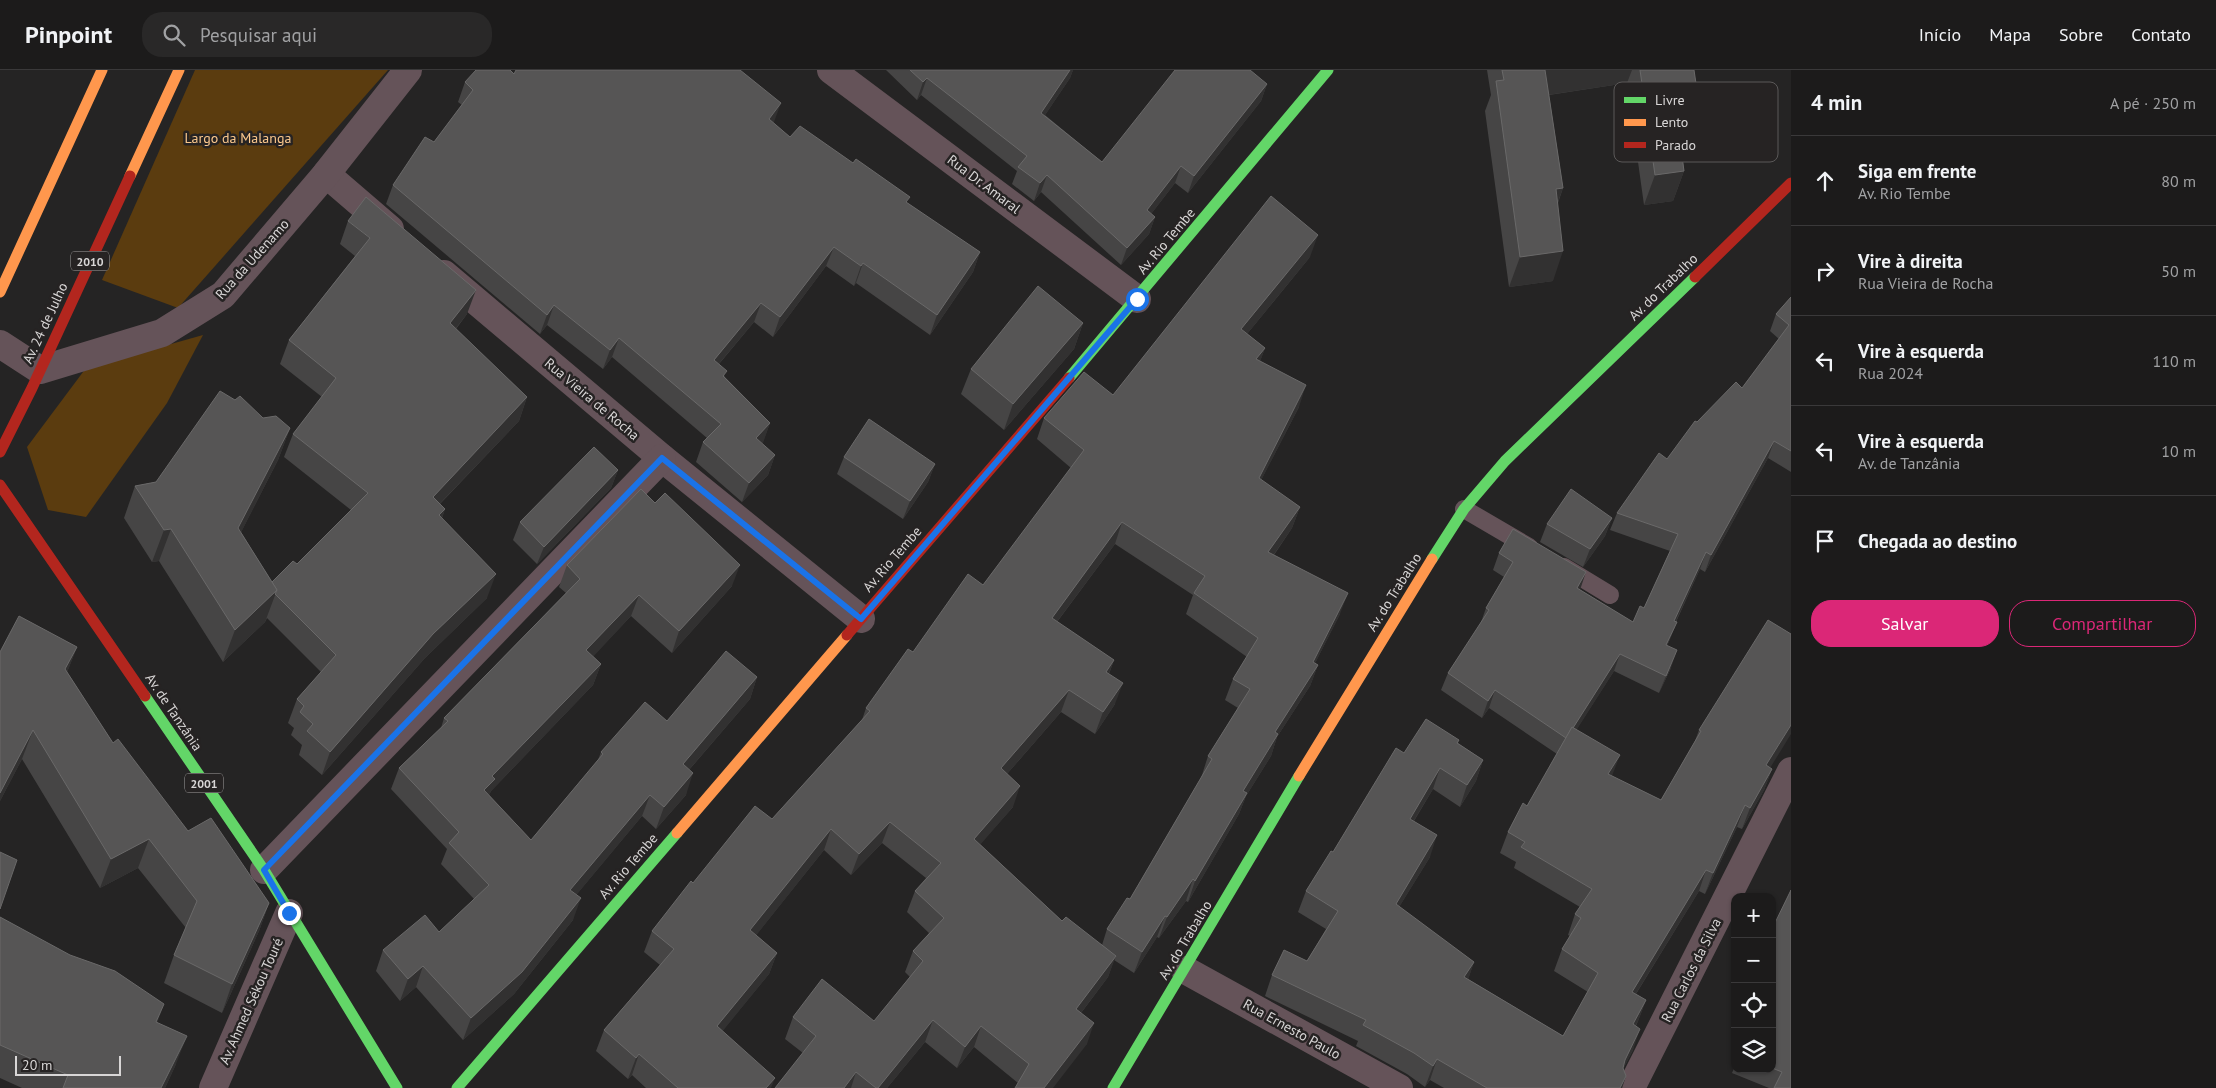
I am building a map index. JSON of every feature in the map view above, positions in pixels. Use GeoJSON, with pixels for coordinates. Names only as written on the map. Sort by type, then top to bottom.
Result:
{"type":"FeatureCollection","features":[{"type":"Feature","properties":{"kind":"main road"},"geometry":{"type":"LineString","coordinates":[[0,292],[102,70]]}},
{"type":"Feature","properties":{"kind":"main road","name":"Av. 24 de Julho"},"geometry":{"type":"LineString","coordinates":[[0,452],[179,70]]}},
{"type":"Feature","properties":{"kind":"main road","name":"Av. Rio Tembe"},"geometry":{"type":"LineString","coordinates":[[456,1088],[1137,299],[1328,70]]}},
{"type":"Feature","properties":{"kind":"main road","name":"Av. do Trabalho"},"geometry":{"type":"LineString","coordinates":[[1113,1088],[1350,690],[1464,509],[1505,461],[1791,183]]}},
{"type":"Feature","properties":{"kind":"main road","name":"Av. de Tanzânia"},"geometry":{"type":"LineString","coordinates":[[0,485],[264,870],[396,1088]]}},
{"type":"Feature","properties":{"kind":"street","name":"Rua da Udenamo"},"geometry":{"type":"LineString","coordinates":[[40,370],[162,333],[223,295],[326,174],[408,70]]}},
{"type":"Feature","properties":{"kind":"street","name":"Rua Dr. Amaral"},"geometry":{"type":"LineString","coordinates":[[831,70],[1137,299]]}},
{"type":"Feature","properties":{"kind":"street","name":"Rua Vieira de Rocha"},"geometry":{"type":"LineString","coordinates":[[326,174],[662,458],[861,619]]}},
{"type":"Feature","properties":{"kind":"street"},"geometry":{"type":"LineString","coordinates":[[0,344],[40,370]]}},
{"type":"Feature","properties":{"kind":"street"},"geometry":{"type":"LineString","coordinates":[[264,870],[662,458]]}},
{"type":"Feature","properties":{"kind":"street","name":"Rua Carlos da Silva"},"geometry":{"type":"LineString","coordinates":[[1631,1088],[1791,771]]}},
{"type":"Feature","properties":{"kind":"street","name":"Av. Ahmed Sékou Touré"},"geometry":{"type":"LineString","coordinates":[[213,1088],[289,913]]}},
{"type":"Feature","properties":{"kind":"street","name":"Rua Ernesto Paulo"},"geometry":{"type":"LineString","coordinates":[[1185,970],[1400,1088]]}},
{"type":"Feature","properties":{"kind":"lane"},"geometry":{"type":"LineString","coordinates":[[1464,509],[1610,595]]}},
{"type":"Feature","properties":{"kind":"green space","name":"Largo da Malanga"},"geometry":{"type":"Polygon","coordinates":[[[195,70],[388,70],[178,308],[102,280],[195,70]]]}},
{"type":"Feature","properties":{"kind":"green space"},"geometry":{"type":"Polygon","coordinates":[[[203,335],[167,403],[86,517],[48,510],[27,447],[86,368],[203,335]]]}},
{"type":"Feature","properties":{"kind":"building"},"geometry":{"type":"Polygon","coordinates":[[[476,70],[510,70],[514,74],[516,70],[740,70],[781,103],[769,119],[790,137],[800,126],[853,163],[856,159],[910,197],[906,202],[980,252],[937,315],[863,263],[861,266],[834,247],[780,317],[761,303],[714,360],[727,371],[723,376],[770,423],[756,438],[775,455],[749,483],[703,442],[721,424],[619,338],[610,350],[554,305],[547,315],[393,185],[425,137],[434,142],[473,90],[465,82],[476,70]]]}},
{"type":"Feature","properties":{"kind":"building"},"geometry":{"type":"Polygon","coordinates":[[[910,70],[1070,70],[1041,113],[1102,162],[1175,70],[1250,70],[1267,84],[1194,176],[1181,166],[1147,210],[1155,217],[1127,248],[1047,175],[1040,183],[1018,167],[1027,156],[927,78],[923,82],[910,70]]]}},
{"type":"Feature","properties":{"kind":"building"},"geometry":{"type":"Polygon","coordinates":[[[1502,70],[1545,70],[1563,188],[1556,189],[1563,251],[1520,257],[1496,81],[1504,80],[1502,70]]]}},
{"type":"Feature","properties":{"kind":"building"},"geometry":{"type":"Polygon","coordinates":[[[1640,70],[1694,70],[1696,82],[1642,82],[1640,70]]]}},
{"type":"Feature","properties":{"kind":"building"},"geometry":{"type":"Polygon","coordinates":[[[1653,162],[1683,162],[1684,171],[1655,175],[1653,162]]]}},
{"type":"Feature","properties":{"kind":"building"},"geometry":{"type":"Polygon","coordinates":[[[1271,196],[1318,235],[1241,329],[1265,348],[1256,359],[1306,385],[1259,478],[1300,507],[1268,552],[1348,593],[1313,662],[1318,665],[1275,732],[1278,734],[1243,791],[1247,793],[1195,881],[1193,879],[1167,917],[1165,916],[1142,952],[1107,929],[1127,898],[1130,899],[1212,759],[1208,756],[1250,689],[1233,679],[1258,638],[1194,593],[1205,576],[1122,522],[1052,618],[1114,660],[1106,672],[1123,683],[1103,712],[1069,690],[1001,768],[1020,786],[974,839],[1062,921],[1066,917],[1116,956],[1076,1009],[1094,1023],[1044,1088],[1015,1088],[1029,1064],[981,1026],[965,1047],[933,1020],[878,1088],[856,1072],[844,1088],[775,1088],[816,1036],[793,1017],[822,979],[874,1021],[923,961],[913,951],[944,918],[915,891],[941,863],[890,822],[859,854],[831,829],[750,930],[777,953],[717,1026],[775,1078],[766,1088],[678,1088],[639,1054],[636,1058],[604,1030],[674,949],[652,931],[691,881],[693,883],[755,806],[772,819],[870,711],[866,708],[908,649],[913,652],[968,574],[983,585],[1084,450],[1044,418],[1084,372],[1113,395],[1271,196]]]}},
{"type":"Feature","properties":{"kind":"building"},"geometry":{"type":"Polygon","coordinates":[[[366,197],[476,290],[450,323],[527,397],[433,497],[445,509],[439,515],[496,574],[433,634],[330,752],[307,731],[313,724],[300,712],[304,706],[297,699],[336,655],[275,594],[277,590],[272,582],[293,561],[297,564],[368,493],[293,434],[336,378],[289,340],[370,238],[348,221],[366,197]]]}},
{"type":"Feature","properties":{"kind":"building"},"geometry":{"type":"Polygon","coordinates":[[[1038,286],[1083,323],[1013,404],[971,369],[1038,286]]]}},
{"type":"Feature","properties":{"kind":"building"},"geometry":{"type":"Polygon","coordinates":[[[1791,297],[1791,451],[1774,441],[1711,555],[1706,552],[1674,621],[1677,622],[1666,645],[1677,650],[1666,676],[1620,654],[1566,738],[1495,690],[1488,701],[1448,673],[1489,610],[1486,608],[1513,562],[1499,553],[1513,529],[1586,572],[1577,588],[1633,622],[1640,606],[1644,608],[1678,534],[1617,513],[1659,453],[1667,459],[1695,421],[1697,422],[1736,382],[1742,388],[1789,325],[1776,314],[1791,297]]]}},
{"type":"Feature","properties":{"kind":"building"},"geometry":{"type":"Polygon","coordinates":[[[220,391],[235,400],[240,396],[263,418],[276,416],[290,428],[238,528],[277,590],[235,630],[171,529],[164,530],[135,486],[156,482],[220,391]]]}},
{"type":"Feature","properties":{"kind":"building"},"geometry":{"type":"Polygon","coordinates":[[[869,419],[935,464],[910,501],[844,457],[869,419]]]}},
{"type":"Feature","properties":{"kind":"building"},"geometry":{"type":"Polygon","coordinates":[[[594,447],[618,470],[544,547],[520,522],[594,447]]]}},
{"type":"Feature","properties":{"kind":"building"},"geometry":{"type":"Polygon","coordinates":[[[641,489],[655,503],[665,493],[740,565],[679,631],[639,595],[586,650],[601,664],[492,776],[495,779],[484,790],[531,840],[603,754],[601,752],[645,702],[667,721],[726,651],[757,677],[683,764],[693,773],[664,807],[650,795],[570,890],[581,898],[522,972],[471,1018],[423,966],[408,979],[383,950],[425,915],[439,932],[489,885],[449,843],[459,832],[399,768],[448,721],[444,718],[580,579],[567,565],[641,489]]]}},
{"type":"Feature","properties":{"kind":"building"},"geometry":{"type":"Polygon","coordinates":[[[1571,489],[1612,518],[1590,549],[1547,524],[1571,489]]]}},
{"type":"Feature","properties":{"kind":"building"},"geometry":{"type":"Polygon","coordinates":[[[19,616],[77,647],[65,669],[113,743],[118,739],[188,831],[211,818],[269,903],[232,984],[174,955],[197,901],[149,839],[111,859],[33,730],[0,793],[0,652],[19,616]]]}},
{"type":"Feature","properties":{"kind":"building"},"geometry":{"type":"Polygon","coordinates":[[[1768,620],[1791,634],[1791,725],[1766,765],[1772,769],[1750,808],[1745,805],[1713,873],[1706,870],[1632,992],[1646,1000],[1633,1024],[1640,1029],[1625,1060],[1623,1068],[1626,1076],[1620,1088],[1487,1088],[1437,1059],[1433,1066],[1414,1053],[1363,1025],[1366,1020],[1272,975],[1284,950],[1307,961],[1338,911],[1306,891],[1331,851],[1333,852],[1396,748],[1404,753],[1426,719],[1459,740],[1457,743],[1483,760],[1467,785],[1440,768],[1410,819],[1437,835],[1396,904],[1474,962],[1464,977],[1563,1036],[1598,973],[1562,949],[1581,918],[1575,914],[1592,889],[1521,847],[1525,842],[1508,832],[1523,803],[1527,806],[1572,727],[1620,755],[1608,774],[1661,800],[1701,731],[1699,730],[1768,620]]]}},
{"type":"Feature","properties":{"kind":"building"},"geometry":{"type":"Polygon","coordinates":[[[0,852],[17,860],[0,909],[0,852]]]}},
{"type":"Feature","properties":{"kind":"building"},"geometry":{"type":"Polygon","coordinates":[[[1791,890],[1791,1088],[1774,1088],[1782,1072],[1776,1070],[1776,921],[1791,890]]]}},
{"type":"Feature","properties":{"kind":"building"},"geometry":{"type":"Polygon","coordinates":[[[0,917],[70,955],[115,971],[164,1004],[156,1022],[187,1036],[161,1088],[63,1088],[68,1075],[0,1045],[0,917]]]}},
{"type":"Feature","properties":{"kind":"traffic: fast"},"geometry":{"type":"LineString","coordinates":[[1069,378],[1328,70]]}},
{"type":"Feature","properties":{"kind":"traffic: fast"},"geometry":{"type":"LineString","coordinates":[[1432,559],[1464,509],[1505,461],[1695,277]]}},
{"type":"Feature","properties":{"kind":"traffic: fast"},"geometry":{"type":"LineString","coordinates":[[145,696],[264,870],[397,1088]]}},
{"type":"Feature","properties":{"kind":"traffic: fast"},"geometry":{"type":"LineString","coordinates":[[1113,1088],[1299,776]]}},
{"type":"Feature","properties":{"kind":"traffic: fast"},"geometry":{"type":"LineString","coordinates":[[457,1088],[677,833]]}},
{"type":"Feature","properties":{"kind":"traffic: slow"},"geometry":{"type":"LineString","coordinates":[[0,292],[102,70]]}},
{"type":"Feature","properties":{"kind":"traffic: slow"},"geometry":{"type":"LineString","coordinates":[[130,176],[179,70]]}},
{"type":"Feature","properties":{"kind":"traffic: slow"},"geometry":{"type":"LineString","coordinates":[[1299,776],[1432,559]]}},
{"type":"Feature","properties":{"kind":"traffic: slow"},"geometry":{"type":"LineString","coordinates":[[677,833],[847,635]]}},
{"type":"Feature","properties":{"kind":"traffic: jam"},"geometry":{"type":"LineString","coordinates":[[0,452],[32,388],[130,176]]}},
{"type":"Feature","properties":{"kind":"traffic: jam"},"geometry":{"type":"LineString","coordinates":[[1695,277],[1791,183]]}},
{"type":"Feature","properties":{"kind":"traffic: jam"},"geometry":{"type":"LineString","coordinates":[[847,635],[1069,378]]}},
{"type":"Feature","properties":{"kind":"traffic: jam"},"geometry":{"type":"LineString","coordinates":[[0,485],[145,696]]}},
{"type":"Feature","properties":{"kind":"route"},"geometry":{"type":"LineString","coordinates":[[289,913],[264,870],[662,458],[861,619],[1137,299]]}}]}
